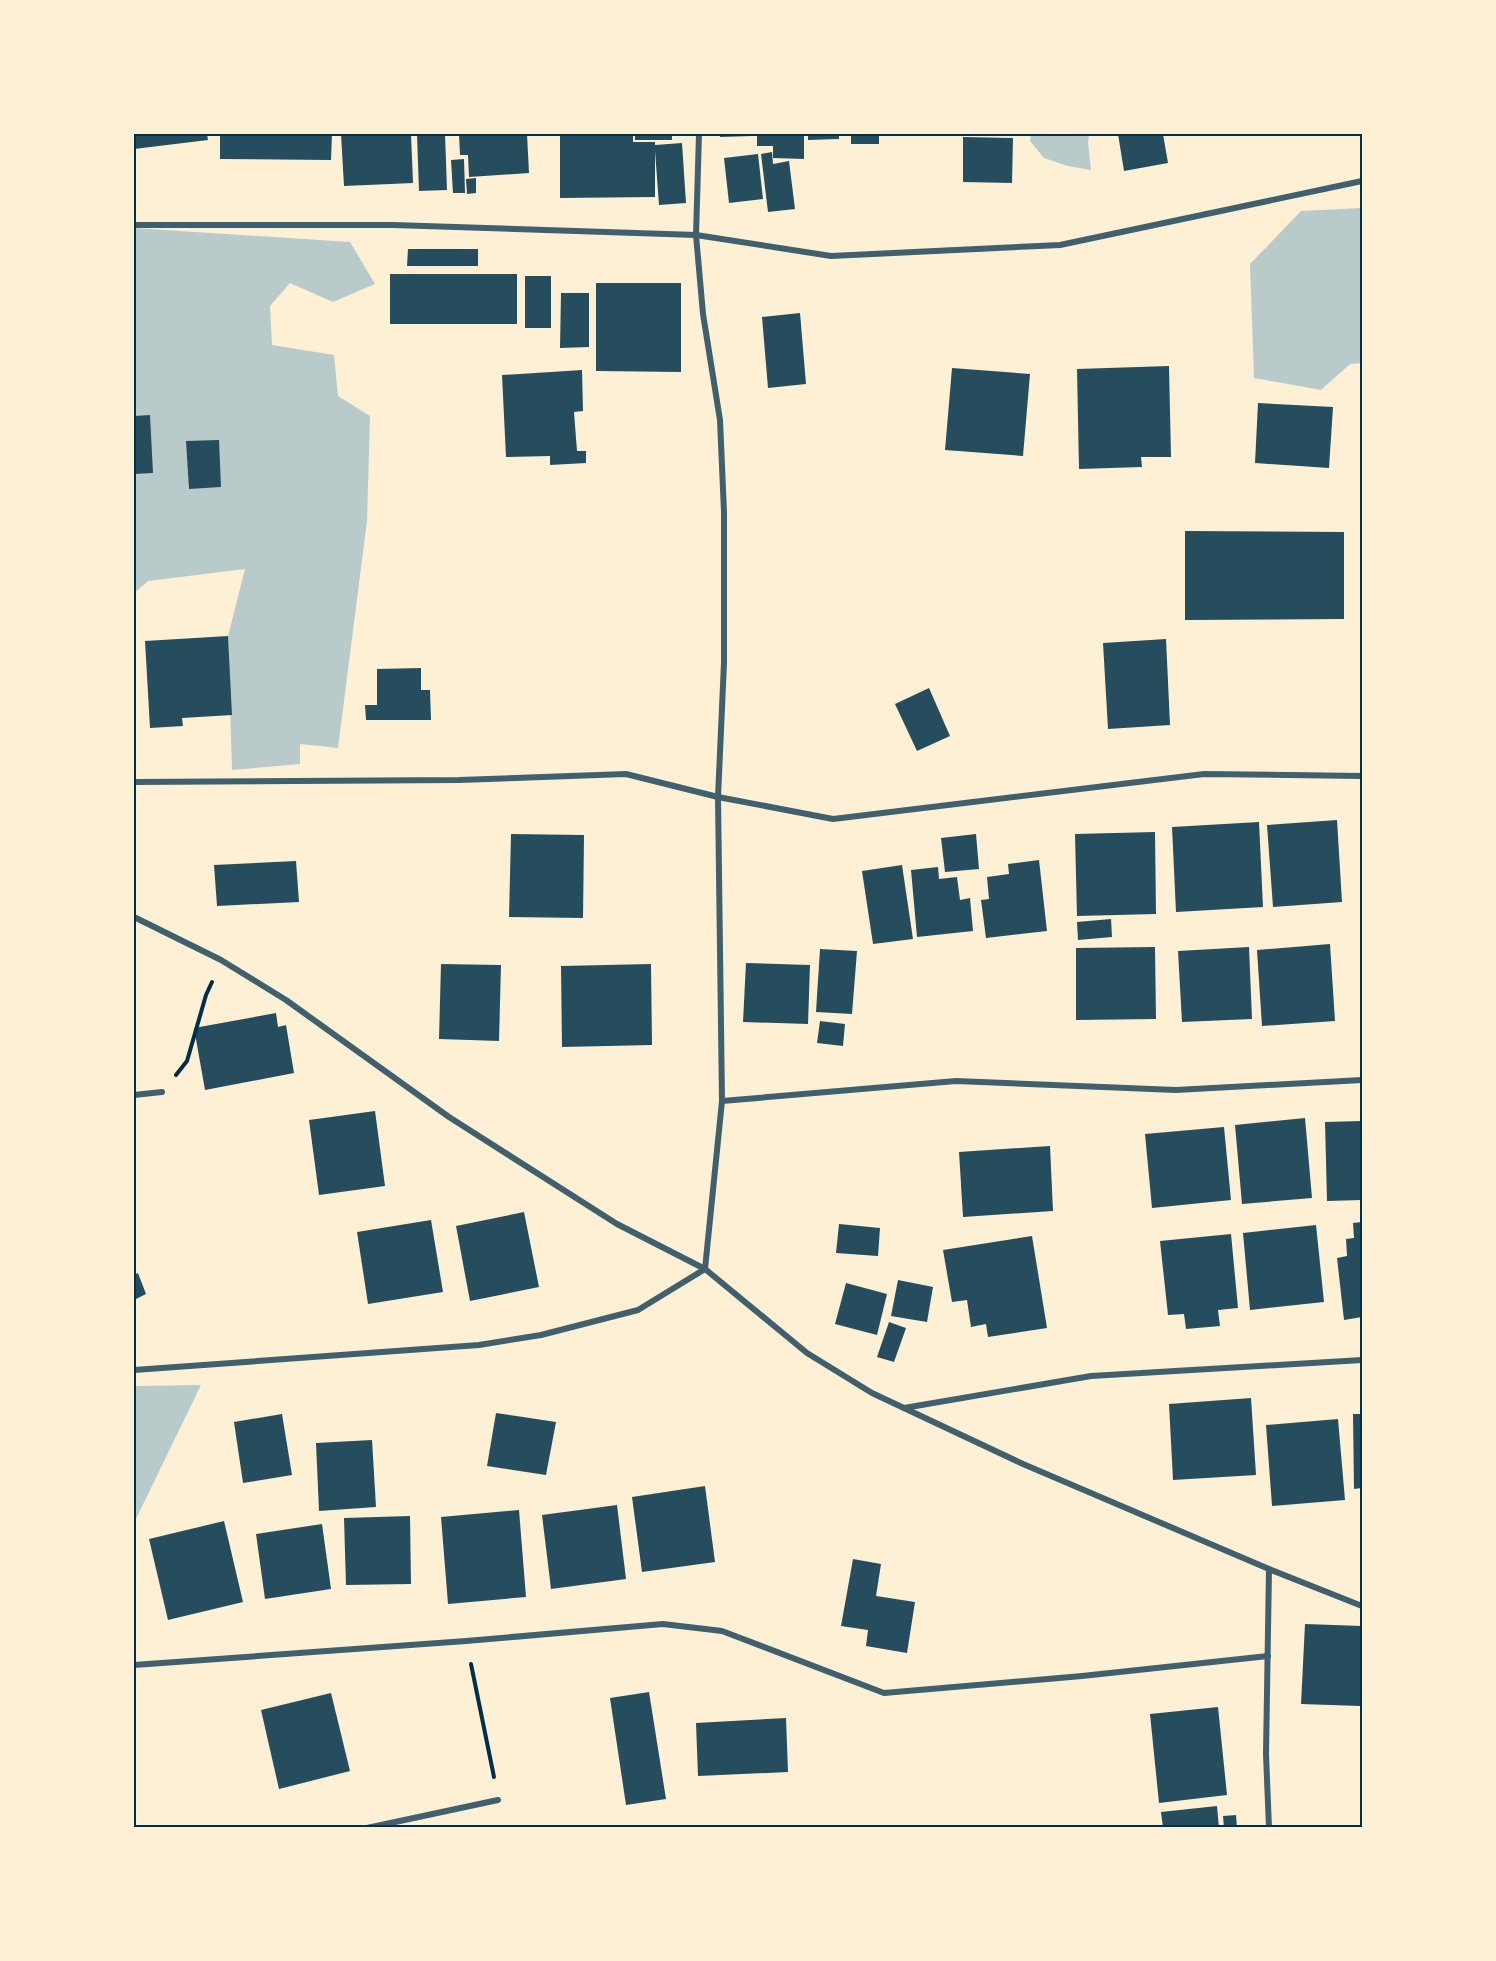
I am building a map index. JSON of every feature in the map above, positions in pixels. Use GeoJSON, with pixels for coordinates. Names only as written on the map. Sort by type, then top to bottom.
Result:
{"type":"FeatureCollection","features":[{"type":"Feature","properties":{"kind":"street"},"geometry":{"type":"LineString","coordinates":[[699,134],[696,235],[703,314],[720,420],[724,512],[724,663],[718,797],[722,1101],[705,1269]]}},
{"type":"Feature","properties":{"kind":"street"},"geometry":{"type":"LineString","coordinates":[[134,225],[393,225],[696,235],[831,256],[1060,245],[1362,181]]}},
{"type":"Feature","properties":{"kind":"street"},"geometry":{"type":"LineString","coordinates":[[134,782],[459,780],[626,774],[718,797],[833,819],[1204,774],[1362,776]]}},
{"type":"Feature","properties":{"kind":"street"},"geometry":{"type":"LineString","coordinates":[[134,917],[221,960],[286,1000],[449,1117],[617,1224],[705,1269],[807,1353],[872,1393],[1023,1464],[1269,1569],[1362,1606]]}},
{"type":"Feature","properties":{"kind":"street"},"geometry":{"type":"LineString","coordinates":[[722,1101],[956,1081],[1176,1090],[1362,1080]]}},
{"type":"Feature","properties":{"kind":"street"},"geometry":{"type":"LineString","coordinates":[[134,1095],[162,1092]]}},
{"type":"Feature","properties":{"kind":"street"},"geometry":{"type":"LineString","coordinates":[[134,1370],[479,1345],[541,1335],[638,1310],[705,1269]]}},
{"type":"Feature","properties":{"kind":"street"},"geometry":{"type":"LineString","coordinates":[[904,1408],[1091,1376],[1362,1360]]}},
{"type":"Feature","properties":{"kind":"street"},"geometry":{"type":"LineString","coordinates":[[1269,1569],[1266,1754],[1269,1827]]}},
{"type":"Feature","properties":{"kind":"street"},"geometry":{"type":"LineString","coordinates":[[134,1665],[663,1624],[722,1631],[884,1692],[1082,1676],[1268,1656]]}},
{"type":"Feature","properties":{"kind":"street"},"geometry":{"type":"LineString","coordinates":[[368,1827],[498,1800]]}},
{"type":"Feature","properties":{"kind":"path"},"geometry":{"type":"LineString","coordinates":[[162,1092],[187,1061],[206,995],[221,960]]}},
{"type":"Feature","properties":{"kind":"path"},"geometry":{"type":"LineString","coordinates":[[466,1641],[498,1800]]}},
{"type":"Feature","properties":{"kind":"shaded area"},"geometry":{"type":"Polygon","coordinates":[[[1031,134],[1089,134],[1091,170],[1068,166],[1044,158],[1030,141],[1031,134]]]}},
{"type":"Feature","properties":{"kind":"shaded area"},"geometry":{"type":"Polygon","coordinates":[[[1362,208],[1362,363],[1350,364],[1321,390],[1254,378],[1250,264],[1301,211],[1362,208]]]}},
{"type":"Feature","properties":{"kind":"shaded area"},"geometry":{"type":"Polygon","coordinates":[[[134,228],[350,242],[375,284],[333,302],[290,283],[270,306],[272,345],[334,355],[338,396],[370,416],[367,521],[338,748],[300,744],[300,764],[232,770],[228,636],[245,569],[148,581],[134,593],[134,228]]]}},
{"type":"Feature","properties":{"kind":"shaded area"},"geometry":{"type":"Polygon","coordinates":[[[201,1385],[134,1523],[134,1386],[201,1385]]]}},
{"type":"Feature","properties":{"kind":"building"},"geometry":{"type":"Polygon","coordinates":[[[134,134],[207,134],[208,140],[134,149],[134,134]]]}},
{"type":"Feature","properties":{"kind":"building"},"geometry":{"type":"Polygon","coordinates":[[[220,134],[332,134],[331,160],[220,159],[220,134]]]}},
{"type":"Feature","properties":{"kind":"building"},"geometry":{"type":"Polygon","coordinates":[[[341,134],[411,134],[413,183],[344,186],[341,134]]]}},
{"type":"Feature","properties":{"kind":"building"},"geometry":{"type":"Polygon","coordinates":[[[417,134],[445,134],[447,190],[419,191],[417,134]]]}},
{"type":"Feature","properties":{"kind":"building"},"geometry":{"type":"Polygon","coordinates":[[[459,134],[527,134],[529,173],[469,177],[468,155],[460,155],[459,134]]]}},
{"type":"Feature","properties":{"kind":"building"},"geometry":{"type":"Polygon","coordinates":[[[560,134],[633,134],[633,142],[655,142],[655,145],[682,143],[686,203],[659,205],[655,151],[655,197],[560,198],[560,134]]]}},
{"type":"Feature","properties":{"kind":"building"},"geometry":{"type":"Polygon","coordinates":[[[635,134],[672,134],[672,140],[635,140],[635,134]]]}},
{"type":"Feature","properties":{"kind":"building"},"geometry":{"type":"Polygon","coordinates":[[[720,134],[751,134],[752,136],[720,137],[720,134]]]}},
{"type":"Feature","properties":{"kind":"building"},"geometry":{"type":"Polygon","coordinates":[[[757,134],[804,134],[804,159],[773,158],[773,146],[757,146],[757,134]]]}},
{"type":"Feature","properties":{"kind":"building"},"geometry":{"type":"Polygon","coordinates":[[[808,134],[839,134],[839,139],[808,140],[808,134]]]}},
{"type":"Feature","properties":{"kind":"building"},"geometry":{"type":"Polygon","coordinates":[[[851,134],[879,134],[879,144],[851,144],[851,134]]]}},
{"type":"Feature","properties":{"kind":"building"},"geometry":{"type":"Polygon","coordinates":[[[1118,134],[1163,134],[1168,163],[1124,171],[1118,134]]]}},
{"type":"Feature","properties":{"kind":"building"},"geometry":{"type":"Polygon","coordinates":[[[963,137],[1013,138],[1012,183],[963,182],[963,137]]]}},
{"type":"Feature","properties":{"kind":"building"},"geometry":{"type":"Polygon","coordinates":[[[772,152],[773,164],[789,161],[795,209],[768,212],[761,154],[772,152]]]}},
{"type":"Feature","properties":{"kind":"building"},"geometry":{"type":"Polygon","coordinates":[[[758,154],[763,199],[729,203],[724,158],[758,154]]]}},
{"type":"Feature","properties":{"kind":"building"},"geometry":{"type":"Polygon","coordinates":[[[464,159],[465,193],[453,193],[451,160],[464,159]]]}},
{"type":"Feature","properties":{"kind":"building"},"geometry":{"type":"Polygon","coordinates":[[[476,178],[476,193],[467,194],[466,179],[476,178]]]}},
{"type":"Feature","properties":{"kind":"building"},"geometry":{"type":"Polygon","coordinates":[[[408,249],[478,249],[478,266],[407,266],[408,249]]]}},
{"type":"Feature","properties":{"kind":"building"},"geometry":{"type":"Polygon","coordinates":[[[390,274],[517,274],[517,324],[390,324],[390,274]]]}},
{"type":"Feature","properties":{"kind":"building"},"geometry":{"type":"Polygon","coordinates":[[[525,276],[551,276],[551,328],[525,328],[525,276]]]}},
{"type":"Feature","properties":{"kind":"building"},"geometry":{"type":"Polygon","coordinates":[[[596,283],[681,283],[681,372],[596,371],[596,283]]]}},
{"type":"Feature","properties":{"kind":"building"},"geometry":{"type":"Polygon","coordinates":[[[561,293],[589,293],[589,347],[560,348],[561,293]]]}},
{"type":"Feature","properties":{"kind":"building"},"geometry":{"type":"Polygon","coordinates":[[[800,313],[806,384],[768,388],[762,317],[800,313]]]}},
{"type":"Feature","properties":{"kind":"building"},"geometry":{"type":"Polygon","coordinates":[[[1169,366],[1171,457],[1141,457],[1142,467],[1079,469],[1077,369],[1169,366]]]}},
{"type":"Feature","properties":{"kind":"building"},"geometry":{"type":"Polygon","coordinates":[[[952,368],[1030,374],[1023,456],[945,450],[952,368]]]}},
{"type":"Feature","properties":{"kind":"building"},"geometry":{"type":"Polygon","coordinates":[[[582,370],[583,411],[574,412],[577,451],[586,451],[586,463],[550,465],[550,456],[506,457],[502,375],[582,370]]]}},
{"type":"Feature","properties":{"kind":"building"},"geometry":{"type":"Polygon","coordinates":[[[1258,403],[1333,407],[1329,468],[1255,463],[1258,403]]]}},
{"type":"Feature","properties":{"kind":"building"},"geometry":{"type":"Polygon","coordinates":[[[150,415],[153,473],[134,474],[134,416],[150,415]]]}},
{"type":"Feature","properties":{"kind":"building"},"geometry":{"type":"Polygon","coordinates":[[[219,440],[221,487],[189,489],[186,441],[219,440]]]}},
{"type":"Feature","properties":{"kind":"building"},"geometry":{"type":"Polygon","coordinates":[[[1185,531],[1344,532],[1344,619],[1185,620],[1185,531]]]}},
{"type":"Feature","properties":{"kind":"building"},"geometry":{"type":"Polygon","coordinates":[[[228,636],[232,715],[182,718],[183,726],[150,728],[145,641],[228,636]]]}},
{"type":"Feature","properties":{"kind":"building"},"geometry":{"type":"Polygon","coordinates":[[[1166,639],[1170,725],[1108,729],[1103,643],[1166,639]]]}},
{"type":"Feature","properties":{"kind":"building"},"geometry":{"type":"Polygon","coordinates":[[[421,668],[421,690],[430,690],[431,720],[366,720],[365,705],[377,705],[377,669],[421,668]]]}},
{"type":"Feature","properties":{"kind":"building"},"geometry":{"type":"Polygon","coordinates":[[[929,688],[950,736],[917,751],[895,704],[929,688]]]}},
{"type":"Feature","properties":{"kind":"building"},"geometry":{"type":"Polygon","coordinates":[[[1337,820],[1342,902],[1273,907],[1267,825],[1337,820]]]}},
{"type":"Feature","properties":{"kind":"building"},"geometry":{"type":"Polygon","coordinates":[[[1259,822],[1263,907],[1176,912],[1172,827],[1259,822]]]}},
{"type":"Feature","properties":{"kind":"building"},"geometry":{"type":"Polygon","coordinates":[[[1155,832],[1156,914],[1077,916],[1075,834],[1155,832]]]}},
{"type":"Feature","properties":{"kind":"building"},"geometry":{"type":"Polygon","coordinates":[[[511,834],[584,835],[583,918],[509,917],[511,834]]]}},
{"type":"Feature","properties":{"kind":"building"},"geometry":{"type":"Polygon","coordinates":[[[976,834],[979,869],[945,872],[941,838],[976,834]]]}},
{"type":"Feature","properties":{"kind":"building"},"geometry":{"type":"Polygon","coordinates":[[[1039,860],[1047,931],[986,938],[981,900],[989,899],[987,877],[1009,874],[1008,864],[1039,860]]]}},
{"type":"Feature","properties":{"kind":"building"},"geometry":{"type":"Polygon","coordinates":[[[296,861],[299,902],[217,906],[214,865],[296,861]]]}},
{"type":"Feature","properties":{"kind":"building"},"geometry":{"type":"Polygon","coordinates":[[[902,865],[913,939],[873,944],[862,871],[902,865]]]}},
{"type":"Feature","properties":{"kind":"building"},"geometry":{"type":"Polygon","coordinates":[[[938,867],[939,879],[957,877],[960,900],[970,898],[973,931],[917,937],[911,870],[938,867]]]}},
{"type":"Feature","properties":{"kind":"building"},"geometry":{"type":"Polygon","coordinates":[[[1111,919],[1112,937],[1078,940],[1077,922],[1111,919]]]}},
{"type":"Feature","properties":{"kind":"building"},"geometry":{"type":"Polygon","coordinates":[[[1330,944],[1335,1021],[1262,1026],[1257,950],[1330,944]]]}},
{"type":"Feature","properties":{"kind":"building"},"geometry":{"type":"Polygon","coordinates":[[[1155,947],[1156,1019],[1076,1020],[1076,948],[1155,947]]]}},
{"type":"Feature","properties":{"kind":"building"},"geometry":{"type":"Polygon","coordinates":[[[1249,947],[1252,1019],[1182,1022],[1178,951],[1249,947]]]}},
{"type":"Feature","properties":{"kind":"building"},"geometry":{"type":"Polygon","coordinates":[[[820,949],[857,951],[852,1014],[816,1012],[820,949]]]}},
{"type":"Feature","properties":{"kind":"building"},"geometry":{"type":"Polygon","coordinates":[[[746,963],[810,965],[808,1024],[743,1022],[746,963]]]}},
{"type":"Feature","properties":{"kind":"building"},"geometry":{"type":"Polygon","coordinates":[[[441,964],[501,965],[499,1041],[439,1039],[441,964]]]}},
{"type":"Feature","properties":{"kind":"building"},"geometry":{"type":"Polygon","coordinates":[[[651,964],[652,1045],[562,1047],[561,966],[651,964]]]}},
{"type":"Feature","properties":{"kind":"building"},"geometry":{"type":"Polygon","coordinates":[[[276,1013],[278,1027],[286,1025],[294,1073],[205,1090],[194,1028],[276,1013]]]}},
{"type":"Feature","properties":{"kind":"building"},"geometry":{"type":"Polygon","coordinates":[[[820,1021],[845,1024],[843,1046],[817,1043],[820,1021]]]}},
{"type":"Feature","properties":{"kind":"building"},"geometry":{"type":"Polygon","coordinates":[[[375,1111],[385,1186],[319,1195],[309,1120],[375,1111]]]}},
{"type":"Feature","properties":{"kind":"building"},"geometry":{"type":"Polygon","coordinates":[[[1305,1118],[1312,1198],[1242,1204],[1235,1125],[1305,1118]]]}},
{"type":"Feature","properties":{"kind":"building"},"geometry":{"type":"Polygon","coordinates":[[[1362,1121],[1362,1200],[1327,1201],[1325,1122],[1362,1121]]]}},
{"type":"Feature","properties":{"kind":"building"},"geometry":{"type":"Polygon","coordinates":[[[1224,1127],[1231,1200],[1152,1208],[1145,1134],[1224,1127]]]}},
{"type":"Feature","properties":{"kind":"building"},"geometry":{"type":"Polygon","coordinates":[[[1050,1146],[1053,1211],[963,1217],[959,1152],[1050,1146]]]}},
{"type":"Feature","properties":{"kind":"building"},"geometry":{"type":"Polygon","coordinates":[[[524,1212],[539,1287],[470,1301],[456,1226],[524,1212]]]}},
{"type":"Feature","properties":{"kind":"building"},"geometry":{"type":"Polygon","coordinates":[[[431,1220],[443,1292],[368,1304],[357,1232],[431,1220]]]}},
{"type":"Feature","properties":{"kind":"building"},"geometry":{"type":"Polygon","coordinates":[[[1362,1222],[1362,1317],[1344,1320],[1337,1258],[1347,1256],[1346,1239],[1354,1238],[1353,1223],[1362,1222]]]}},
{"type":"Feature","properties":{"kind":"building"},"geometry":{"type":"Polygon","coordinates":[[[839,1224],[880,1228],[878,1256],[836,1253],[839,1224]]]}},
{"type":"Feature","properties":{"kind":"building"},"geometry":{"type":"Polygon","coordinates":[[[1316,1225],[1324,1302],[1250,1310],[1243,1233],[1316,1225]]]}},
{"type":"Feature","properties":{"kind":"building"},"geometry":{"type":"Polygon","coordinates":[[[1231,1234],[1238,1308],[1218,1310],[1220,1326],[1186,1329],[1184,1314],[1168,1315],[1160,1241],[1231,1234]]]}},
{"type":"Feature","properties":{"kind":"building"},"geometry":{"type":"Polygon","coordinates":[[[1032,1236],[1047,1328],[988,1337],[986,1324],[971,1327],[967,1300],[952,1302],[943,1250],[1032,1236]]]}},
{"type":"Feature","properties":{"kind":"building"},"geometry":{"type":"Polygon","coordinates":[[[138,1273],[146,1294],[134,1300],[134,1275],[138,1273]]]}},
{"type":"Feature","properties":{"kind":"building"},"geometry":{"type":"Polygon","coordinates":[[[898,1280],[933,1287],[927,1322],[891,1316],[898,1280]]]}},
{"type":"Feature","properties":{"kind":"building"},"geometry":{"type":"Polygon","coordinates":[[[846,1283],[887,1294],[877,1335],[835,1324],[846,1283]]]}},
{"type":"Feature","properties":{"kind":"building"},"geometry":{"type":"Polygon","coordinates":[[[889,1322],[906,1328],[894,1362],[877,1357],[889,1322]]]}},
{"type":"Feature","properties":{"kind":"building"},"geometry":{"type":"Polygon","coordinates":[[[1251,1398],[1256,1475],[1173,1480],[1169,1404],[1251,1398]]]}},
{"type":"Feature","properties":{"kind":"building"},"geometry":{"type":"Polygon","coordinates":[[[496,1413],[556,1422],[546,1475],[487,1466],[496,1413]]]}},
{"type":"Feature","properties":{"kind":"building"},"geometry":{"type":"Polygon","coordinates":[[[282,1414],[292,1475],[243,1483],[234,1422],[282,1414]]]}},
{"type":"Feature","properties":{"kind":"building"},"geometry":{"type":"Polygon","coordinates":[[[1353,1414],[1362,1414],[1362,1488],[1354,1489],[1353,1414]]]}},
{"type":"Feature","properties":{"kind":"building"},"geometry":{"type":"Polygon","coordinates":[[[1338,1419],[1345,1500],[1272,1506],[1266,1425],[1338,1419]]]}},
{"type":"Feature","properties":{"kind":"building"},"geometry":{"type":"Polygon","coordinates":[[[372,1440],[376,1507],[319,1511],[316,1443],[372,1440]]]}},
{"type":"Feature","properties":{"kind":"building"},"geometry":{"type":"Polygon","coordinates":[[[705,1486],[715,1562],[642,1572],[632,1497],[705,1486]]]}},
{"type":"Feature","properties":{"kind":"building"},"geometry":{"type":"Polygon","coordinates":[[[617,1505],[626,1579],[551,1589],[542,1515],[617,1505]]]}},
{"type":"Feature","properties":{"kind":"building"},"geometry":{"type":"Polygon","coordinates":[[[519,1510],[526,1597],[448,1604],[441,1517],[519,1510]]]}},
{"type":"Feature","properties":{"kind":"building"},"geometry":{"type":"Polygon","coordinates":[[[410,1516],[411,1584],[346,1585],[344,1518],[410,1516]]]}},
{"type":"Feature","properties":{"kind":"building"},"geometry":{"type":"Polygon","coordinates":[[[224,1521],[243,1602],[168,1620],[149,1539],[224,1521]]]}},
{"type":"Feature","properties":{"kind":"building"},"geometry":{"type":"Polygon","coordinates":[[[322,1524],[331,1589],[265,1599],[256,1534],[322,1524]]]}},
{"type":"Feature","properties":{"kind":"building"},"geometry":{"type":"Polygon","coordinates":[[[853,1559],[881,1564],[876,1596],[915,1602],[907,1653],[866,1646],[868,1630],[841,1626],[853,1559]]]}},
{"type":"Feature","properties":{"kind":"building"},"geometry":{"type":"Polygon","coordinates":[[[1305,1624],[1362,1626],[1360,1706],[1301,1704],[1305,1624]]]}},
{"type":"Feature","properties":{"kind":"building"},"geometry":{"type":"Polygon","coordinates":[[[649,1692],[666,1799],[626,1805],[610,1698],[649,1692]]]}},
{"type":"Feature","properties":{"kind":"building"},"geometry":{"type":"Polygon","coordinates":[[[331,1693],[350,1771],[279,1789],[261,1710],[331,1693]]]}},
{"type":"Feature","properties":{"kind":"building"},"geometry":{"type":"Polygon","coordinates":[[[1218,1707],[1227,1795],[1159,1803],[1150,1714],[1218,1707]]]}},
{"type":"Feature","properties":{"kind":"building"},"geometry":{"type":"Polygon","coordinates":[[[786,1718],[788,1772],[698,1776],[696,1723],[786,1718]]]}},
{"type":"Feature","properties":{"kind":"building"},"geometry":{"type":"Polygon","coordinates":[[[1217,1806],[1219,1828],[1163,1828],[1161,1812],[1217,1806]]]}},
{"type":"Feature","properties":{"kind":"building"},"geometry":{"type":"Polygon","coordinates":[[[1236,1815],[1237,1828],[1224,1828],[1223,1816],[1236,1815]]]}}]}
